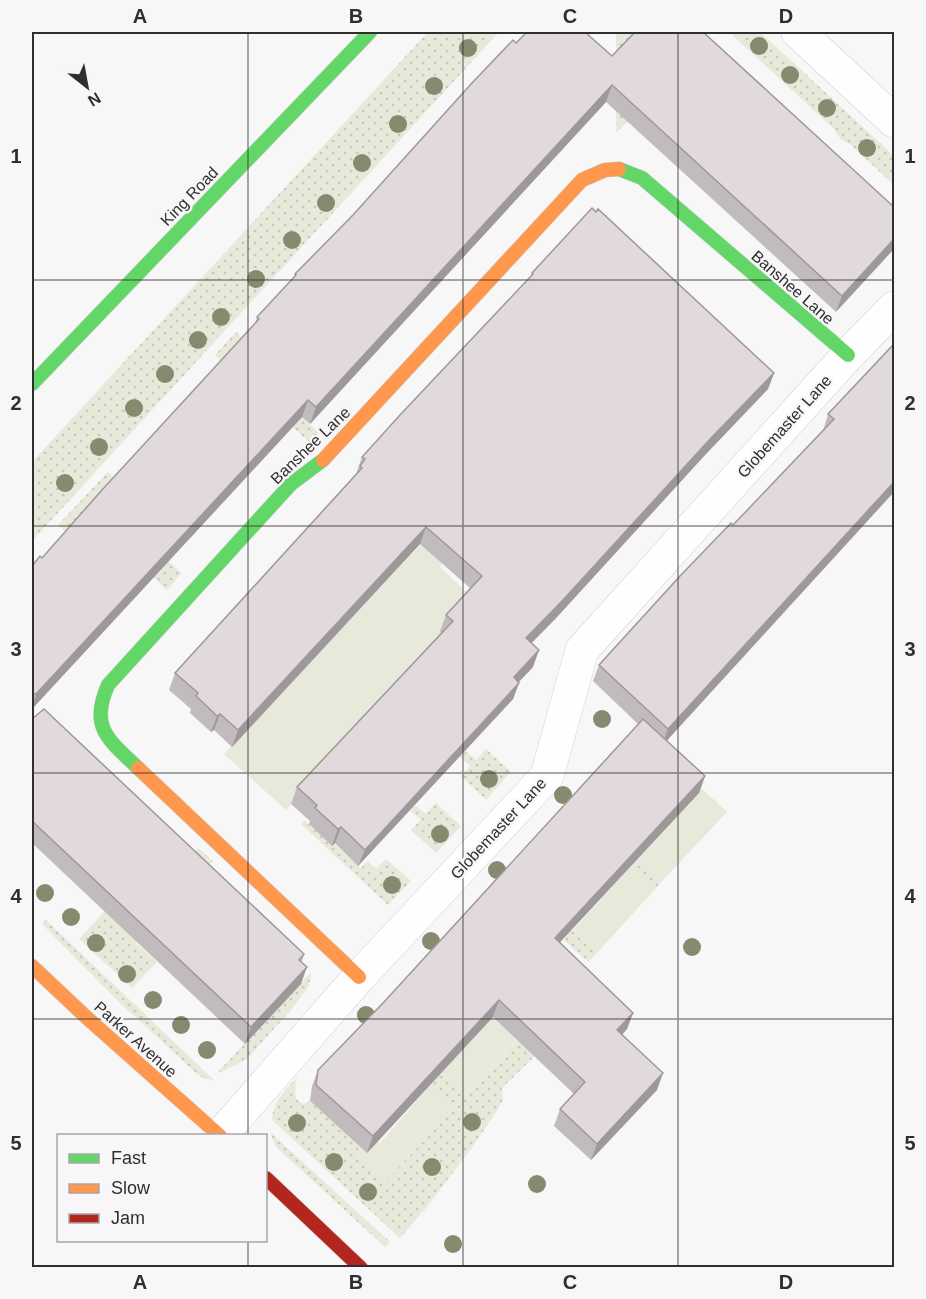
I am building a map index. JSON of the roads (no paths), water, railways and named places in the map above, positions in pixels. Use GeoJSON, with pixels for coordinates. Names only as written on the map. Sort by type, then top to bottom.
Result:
{"type":"FeatureCollection","features":[{"type":"Feature","properties":{"kind":"street","name":"King Road"},"geometry":{"type":"LineString","coordinates":[[32,384],[370,32]]}},
{"type":"Feature","properties":{"kind":"street"},"geometry":{"type":"LineString","coordinates":[[798,32],[894,121]]}},
{"type":"Feature","properties":{"kind":"street","name":"Banshee Lane"},"geometry":{"type":"LineString","coordinates":[[359,976],[112,743],[102,729],[99,716],[100,701],[108,685],[291,484],[324,459],[582,180],[597,172],[610,168],[627,170],[642,178],[848,356]]}},
{"type":"Feature","properties":{"kind":"street","name":"Globemaster Lane"},"geometry":{"type":"LineString","coordinates":[[222,1134],[359,976],[547,776],[582,650],[894,308]]}},
{"type":"Feature","properties":{"kind":"street","name":"Parker Avenue"},"geometry":{"type":"LineString","coordinates":[[32,966],[218,1134]]}},
{"type":"Feature","properties":{"kind":"street"},"geometry":{"type":"LineString","coordinates":[[267,1179],[361,1268]]}}]}
